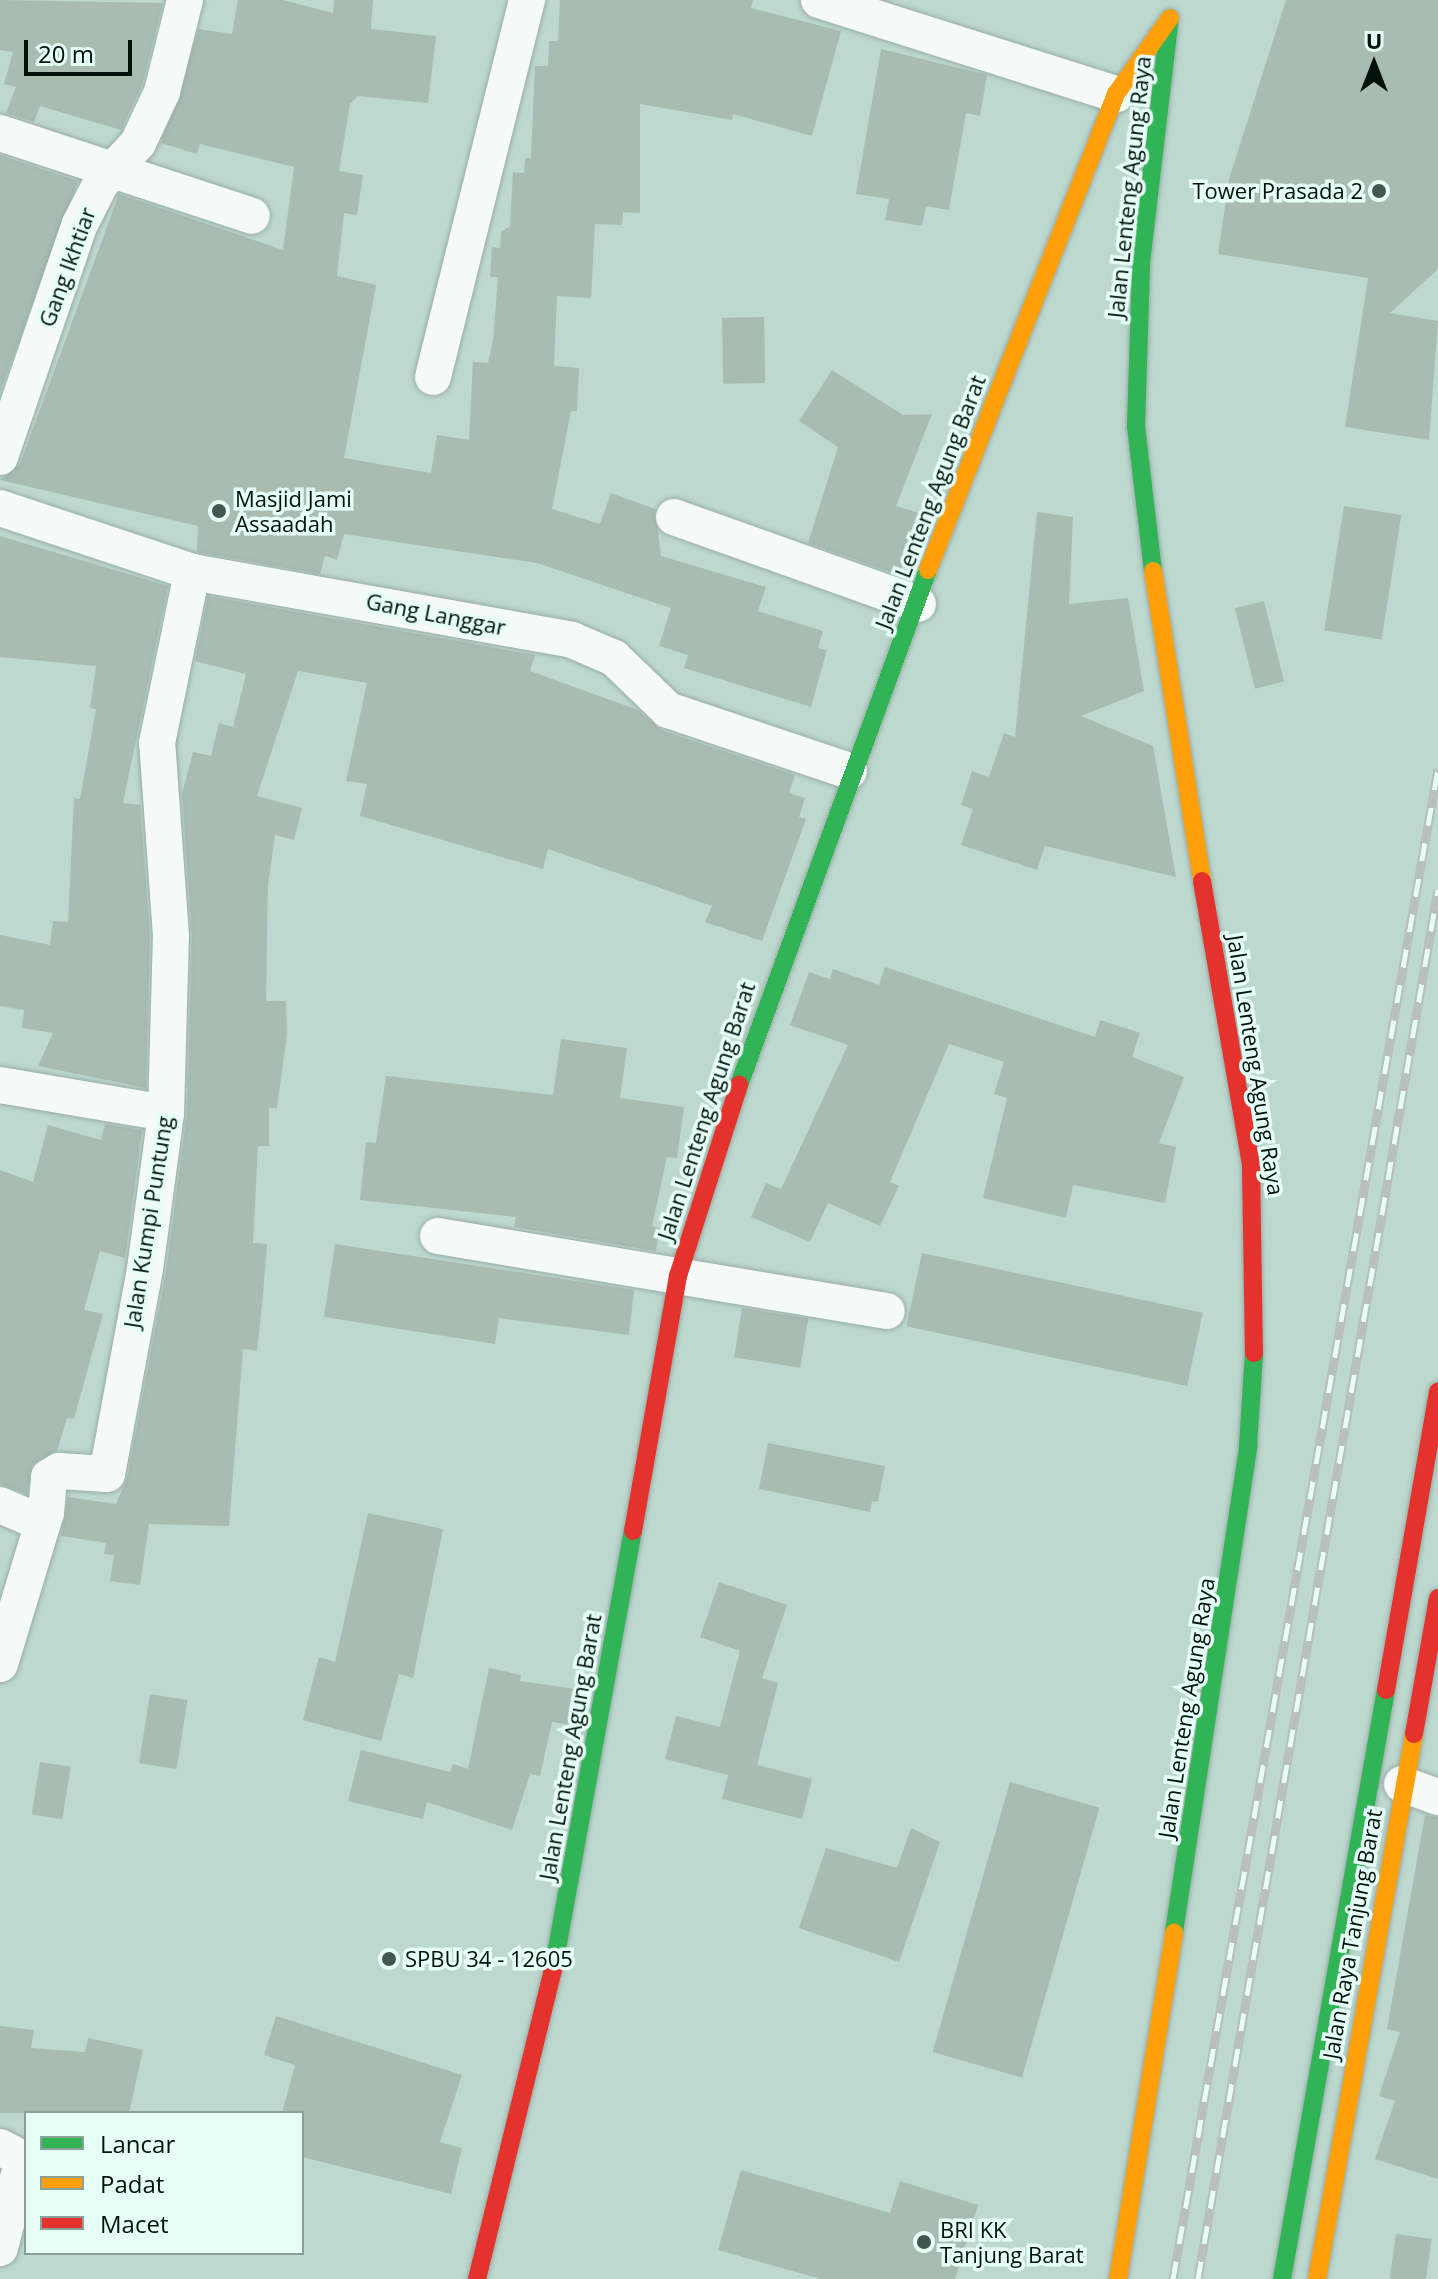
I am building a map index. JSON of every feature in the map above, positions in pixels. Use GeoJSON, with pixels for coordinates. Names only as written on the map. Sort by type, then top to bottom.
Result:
{"type":"FeatureCollection","features":[{"type":"Feature","properties":{"kind":"main road","name":"Jalan Lenteng Agung Barat"},"geometry":{"type":"LineString","coordinates":[[477,2279],[559,1946],[678,1276],[849,771],[918,604],[1116,94],[1172,9]]}},
{"type":"Feature","properties":{"kind":"main road","name":"Jalan Lenteng Agung Raya"},"geometry":{"type":"LineString","coordinates":[[1118,2279],[1225,1617],[1249,1432],[1258,1281],[1251,1165],[1162,648],[1136,426],[1141,263],[1172,9]]}},
{"type":"Feature","properties":{"kind":"main road"},"geometry":{"type":"LineString","coordinates":[[1282,2279],[1438,1392]]}},
{"type":"Feature","properties":{"kind":"main road","name":"Jalan Raya Tanjung Barat"},"geometry":{"type":"LineString","coordinates":[[1317,2279],[1402,1784],[1438,1598]]}},
{"type":"Feature","properties":{"kind":"street","name":"Gang Ikhtiar"},"geometry":{"type":"LineString","coordinates":[[0,457],[80,224],[109,172],[138,143],[162,92],[185,0]]}},
{"type":"Feature","properties":{"kind":"street"},"geometry":{"type":"LineString","coordinates":[[433,377],[527,0]]}},
{"type":"Feature","properties":{"kind":"street"},"geometry":{"type":"LineString","coordinates":[[819,0],[1116,94]]}},
{"type":"Feature","properties":{"kind":"street"},"geometry":{"type":"LineString","coordinates":[[0,133],[109,172],[252,216]]}},
{"type":"Feature","properties":{"kind":"street","name":"Gang Langgar"},"geometry":{"type":"LineString","coordinates":[[0,508],[192,572],[314,591],[572,640],[614,658],[668,710],[849,771]]}},
{"type":"Feature","properties":{"kind":"street"},"geometry":{"type":"LineString","coordinates":[[674,517],[918,604]]}},
{"type":"Feature","properties":{"kind":"street","name":"Jalan Kumpi Puntung"},"geometry":{"type":"LineString","coordinates":[[0,1664],[42,1523],[53,1472],[95,1478],[110,1465],[166,1113],[171,936],[157,743],[192,572]]}},
{"type":"Feature","properties":{"kind":"street"},"geometry":{"type":"LineString","coordinates":[[0,1085],[166,1113]]}},
{"type":"Feature","properties":{"kind":"street"},"geometry":{"type":"LineString","coordinates":[[438,1236],[887,1311]]}},
{"type":"Feature","properties":{"kind":"street"},"geometry":{"type":"LineString","coordinates":[[0,1505],[42,1523]]}},
{"type":"Feature","properties":{"kind":"street"},"geometry":{"type":"LineString","coordinates":[[1402,1784],[1438,1797]]}},
{"type":"Feature","properties":{"kind":"street"},"geometry":{"type":"LineString","coordinates":[[0,2248],[11,2151]]}},
{"type":"Feature","properties":{"kind":"building"},"geometry":{"type":"Polygon","coordinates":[[[0,0],[163,3],[142,85],[121,130],[40,106],[34,122],[6,113],[16,87],[4,84],[13,52],[0,50],[0,0]]]}},
{"type":"Feature","properties":{"kind":"building"},"geometry":{"type":"Polygon","coordinates":[[[238,0],[283,0],[333,13],[334,0],[373,0],[371,29],[436,36],[428,103],[358,96],[350,104],[339,171],[363,175],[357,215],[344,213],[337,276],[376,285],[344,458],[431,473],[437,435],[469,440],[473,362],[488,363],[493,341],[498,277],[490,277],[492,247],[500,248],[501,232],[510,226],[513,172],[524,173],[525,158],[531,158],[535,66],[548,66],[549,41],[558,41],[560,0],[753,0],[751,8],[841,31],[812,136],[733,114],[732,120],[640,104],[640,213],[623,212],[622,225],[595,224],[591,298],[557,296],[554,366],[579,368],[577,411],[571,411],[552,509],[600,524],[611,493],[655,509],[661,556],[766,587],[758,611],[823,631],[818,648],[827,650],[811,707],[684,668],[688,655],[659,646],[671,608],[537,563],[344,534],[337,560],[325,556],[320,574],[197,552],[198,526],[0,480],[20,464],[119,194],[283,250],[294,167],[200,144],[197,154],[161,143],[199,29],[232,34],[238,0]]]}},
{"type":"Feature","properties":{"kind":"building"},"geometry":{"type":"Polygon","coordinates":[[[1286,0],[1438,0],[1438,269],[1390,313],[1438,321],[1429,440],[1345,427],[1368,278],[1218,254],[1229,179],[1286,0]]]}},
{"type":"Feature","properties":{"kind":"building"},"geometry":{"type":"Polygon","coordinates":[[[881,49],[987,75],[980,116],[966,113],[949,210],[926,206],[922,226],[885,220],[889,199],[856,194],[881,49]]]}},
{"type":"Feature","properties":{"kind":"building"},"geometry":{"type":"Polygon","coordinates":[[[0,155],[78,181],[0,392],[0,155]]]}},
{"type":"Feature","properties":{"kind":"building"},"geometry":{"type":"Polygon","coordinates":[[[764,317],[765,383],[723,384],[722,318],[764,317]]]}},
{"type":"Feature","properties":{"kind":"building"},"geometry":{"type":"Polygon","coordinates":[[[832,370],[903,415],[932,414],[896,506],[923,514],[899,575],[808,543],[838,447],[799,421],[832,370]]]}},
{"type":"Feature","properties":{"kind":"building"},"geometry":{"type":"Polygon","coordinates":[[[1344,506],[1401,515],[1382,640],[1324,630],[1344,506]]]}},
{"type":"Feature","properties":{"kind":"building"},"geometry":{"type":"Polygon","coordinates":[[[1037,512],[1073,517],[1069,604],[1128,598],[1144,691],[1081,716],[1153,746],[1176,877],[1045,846],[1037,870],[961,845],[973,809],[961,805],[972,771],[989,777],[1004,733],[1015,737],[1037,512]]]}},
{"type":"Feature","properties":{"kind":"building"},"geometry":{"type":"Polygon","coordinates":[[[0,536],[168,586],[123,803],[140,805],[150,936],[146,1088],[38,1066],[53,1033],[22,1028],[24,1010],[0,1006],[0,935],[50,945],[53,921],[68,922],[74,798],[80,799],[96,709],[90,708],[96,666],[0,657],[0,536]]]}},
{"type":"Feature","properties":{"kind":"building"},"geometry":{"type":"Polygon","coordinates":[[[208,596],[535,655],[530,671],[638,710],[661,730],[795,775],[789,793],[805,798],[799,817],[806,819],[762,941],[705,922],[712,906],[548,849],[543,869],[360,816],[367,784],[346,781],[367,683],[298,671],[257,796],[302,808],[294,840],[275,835],[268,885],[266,1001],[286,1001],[287,1034],[277,1108],[269,1108],[269,1146],[258,1146],[253,1243],[267,1244],[257,1351],[243,1349],[229,1526],[149,1524],[140,1585],[110,1581],[114,1555],[104,1554],[106,1543],[61,1536],[68,1497],[116,1504],[127,1479],[166,1272],[187,1114],[192,936],[182,794],[193,752],[211,756],[219,723],[233,727],[246,674],[195,661],[208,596]]]}},
{"type":"Feature","properties":{"kind":"building"},"geometry":{"type":"Polygon","coordinates":[[[1264,601],[1284,682],[1255,689],[1235,608],[1264,601]]]}},
{"type":"Feature","properties":{"kind":"building"},"geometry":{"type":"Polygon","coordinates":[[[885,967],[1095,1037],[1100,1020],[1140,1033],[1132,1057],[1184,1077],[1159,1143],[1176,1147],[1165,1203],[1073,1185],[1066,1218],[983,1198],[1007,1098],[994,1094],[1004,1062],[949,1044],[890,1182],[899,1186],[880,1226],[828,1203],[810,1242],[751,1217],[766,1183],[781,1189],[848,1045],[790,1025],[809,972],[830,979],[833,969],[879,985],[885,967]]]}},
{"type":"Feature","properties":{"kind":"building"},"geometry":{"type":"Polygon","coordinates":[[[561,1039],[627,1048],[620,1098],[684,1107],[677,1158],[667,1157],[652,1226],[659,1228],[656,1251],[514,1227],[516,1217],[360,1200],[366,1142],[376,1143],[386,1076],[553,1095],[561,1039]]]}},
{"type":"Feature","properties":{"kind":"building"},"geometry":{"type":"Polygon","coordinates":[[[105,1124],[142,1130],[125,1258],[100,1251],[84,1310],[103,1314],[74,1419],[67,1418],[57,1451],[32,1465],[27,1494],[0,1484],[0,1170],[33,1182],[48,1125],[101,1140],[105,1124]]]}},
{"type":"Feature","properties":{"kind":"building"},"geometry":{"type":"Polygon","coordinates":[[[335,1244],[634,1290],[629,1335],[499,1318],[495,1344],[324,1317],[335,1244]]]}},
{"type":"Feature","properties":{"kind":"building"},"geometry":{"type":"Polygon","coordinates":[[[922,1253],[1203,1313],[1187,1386],[906,1326],[922,1253]]]}},
{"type":"Feature","properties":{"kind":"building"},"geometry":{"type":"Polygon","coordinates":[[[742,1308],[808,1318],[800,1368],[734,1357],[742,1308]]]}},
{"type":"Feature","properties":{"kind":"building"},"geometry":{"type":"Polygon","coordinates":[[[768,1443],[885,1466],[878,1502],[872,1501],[870,1512],[759,1489],[768,1443]]]}},
{"type":"Feature","properties":{"kind":"building"},"geometry":{"type":"Polygon","coordinates":[[[368,1513],[443,1529],[413,1678],[399,1674],[381,1741],[303,1720],[319,1657],[335,1662],[368,1513]]]}},
{"type":"Feature","properties":{"kind":"building"},"geometry":{"type":"Polygon","coordinates":[[[719,1582],[787,1605],[762,1678],[778,1683],[757,1765],[812,1779],[802,1819],[722,1799],[728,1775],[665,1759],[676,1716],[720,1727],[740,1651],[700,1637],[719,1582]]]}},
{"type":"Feature","properties":{"kind":"building"},"geometry":{"type":"Polygon","coordinates":[[[489,1668],[521,1675],[520,1681],[576,1689],[571,1725],[552,1722],[540,1776],[530,1774],[512,1830],[427,1802],[423,1819],[348,1801],[361,1750],[450,1772],[453,1764],[468,1769],[489,1668]]]}},
{"type":"Feature","properties":{"kind":"building"},"geometry":{"type":"Polygon","coordinates":[[[150,1694],[188,1700],[177,1769],[139,1763],[150,1694]]]}},
{"type":"Feature","properties":{"kind":"building"},"geometry":{"type":"Polygon","coordinates":[[[40,1762],[71,1767],[62,1819],[32,1814],[40,1762]]]}},
{"type":"Feature","properties":{"kind":"building"},"geometry":{"type":"Polygon","coordinates":[[[1010,1782],[1099,1808],[1022,2078],[933,2052],[1010,1782]]]}},
{"type":"Feature","properties":{"kind":"building"},"geometry":{"type":"Polygon","coordinates":[[[1425,1815],[1438,1817],[1438,2179],[1375,2159],[1395,2101],[1379,2096],[1400,2032],[1387,2029],[1425,1815]]]}},
{"type":"Feature","properties":{"kind":"building"},"geometry":{"type":"Polygon","coordinates":[[[911,1828],[940,1842],[899,1962],[799,1928],[826,1848],[897,1868],[911,1828]]]}},
{"type":"Feature","properties":{"kind":"building"},"geometry":{"type":"Polygon","coordinates":[[[276,2016],[462,2075],[440,2142],[462,2148],[451,2194],[304,2157],[304,2111],[283,2111],[295,2065],[264,2055],[276,2016]]]}},
{"type":"Feature","properties":{"kind":"building"},"geometry":{"type":"Polygon","coordinates":[[[0,2026],[34,2030],[31,2048],[85,2052],[88,2038],[143,2050],[129,2111],[0,2113],[0,2026]]]}},
{"type":"Feature","properties":{"kind":"building"},"geometry":{"type":"Polygon","coordinates":[[[741,2170],[890,2213],[900,2181],[978,2205],[955,2279],[821,2279],[718,2250],[741,2170]]]}},
{"type":"Feature","properties":{"kind":"building"},"geometry":{"type":"Polygon","coordinates":[[[1396,2234],[1432,2239],[1426,2279],[1390,2279],[1396,2234]]]}},
{"type":"Feature","properties":{"kind":"railway"},"geometry":{"type":"LineString","coordinates":[[1173,2279],[1438,769]]}},
{"type":"Feature","properties":{"kind":"railway"},"geometry":{"type":"LineString","coordinates":[[1198,2279],[1438,890]]}},
{"type":"Feature","properties":{"kind":"traffic: fast"},"geometry":{"type":"LineString","coordinates":[[1153,571],[1136,426],[1141,263],[1169,23]]}},
{"type":"Feature","properties":{"kind":"traffic: fast"},"geometry":{"type":"LineString","coordinates":[[739,1085],[928,570]]}},
{"type":"Feature","properties":{"kind":"traffic: fast"},"geometry":{"type":"LineString","coordinates":[[1174,1932],[1248,1446],[1254,1353]]}},
{"type":"Feature","properties":{"kind":"traffic: fast"},"geometry":{"type":"LineString","coordinates":[[554,1965],[633,1531]]}},
{"type":"Feature","properties":{"kind":"traffic: fast"},"geometry":{"type":"LineString","coordinates":[[1282,2279],[1386,1690]]}},
{"type":"Feature","properties":{"kind":"traffic: slow"},"geometry":{"type":"LineString","coordinates":[[928,570],[1116,94],[1170,18]]}},
{"type":"Feature","properties":{"kind":"traffic: slow"},"geometry":{"type":"LineString","coordinates":[[1153,571],[1202,881]]}},
{"type":"Feature","properties":{"kind":"traffic: slow"},"geometry":{"type":"LineString","coordinates":[[1317,2279],[1414,1734]]}},
{"type":"Feature","properties":{"kind":"traffic: slow"},"geometry":{"type":"LineString","coordinates":[[1118,2279],[1174,1932]]}},
{"type":"Feature","properties":{"kind":"traffic: jam"},"geometry":{"type":"LineString","coordinates":[[1202,881],[1251,1165],[1254,1353]]}},
{"type":"Feature","properties":{"kind":"traffic: jam"},"geometry":{"type":"LineString","coordinates":[[633,1531],[678,1276],[739,1085]]}},
{"type":"Feature","properties":{"kind":"traffic: jam"},"geometry":{"type":"LineString","coordinates":[[1386,1690],[1438,1392]]}},
{"type":"Feature","properties":{"kind":"traffic: jam"},"geometry":{"type":"LineString","coordinates":[[1414,1734],[1438,1598]]}},
{"type":"Feature","properties":{"kind":"traffic: jam"},"geometry":{"type":"LineString","coordinates":[[477,2279],[554,1965]]}},
{"type":"Feature","properties":{"kind":"place","name":"Tower Prasada 2"},"geometry":{"type":"Point","coordinates":[1379,191]}},
{"type":"Feature","properties":{"kind":"place","name":"Masjid Jami Assaadah"},"geometry":{"type":"Point","coordinates":[219,511]}},
{"type":"Feature","properties":{"kind":"place","name":"SPBU 34 - 12605"},"geometry":{"type":"Point","coordinates":[389,1959]}},
{"type":"Feature","properties":{"kind":"place","name":"BRI KK Tanjung Barat"},"geometry":{"type":"Point","coordinates":[924,2242]}}]}
